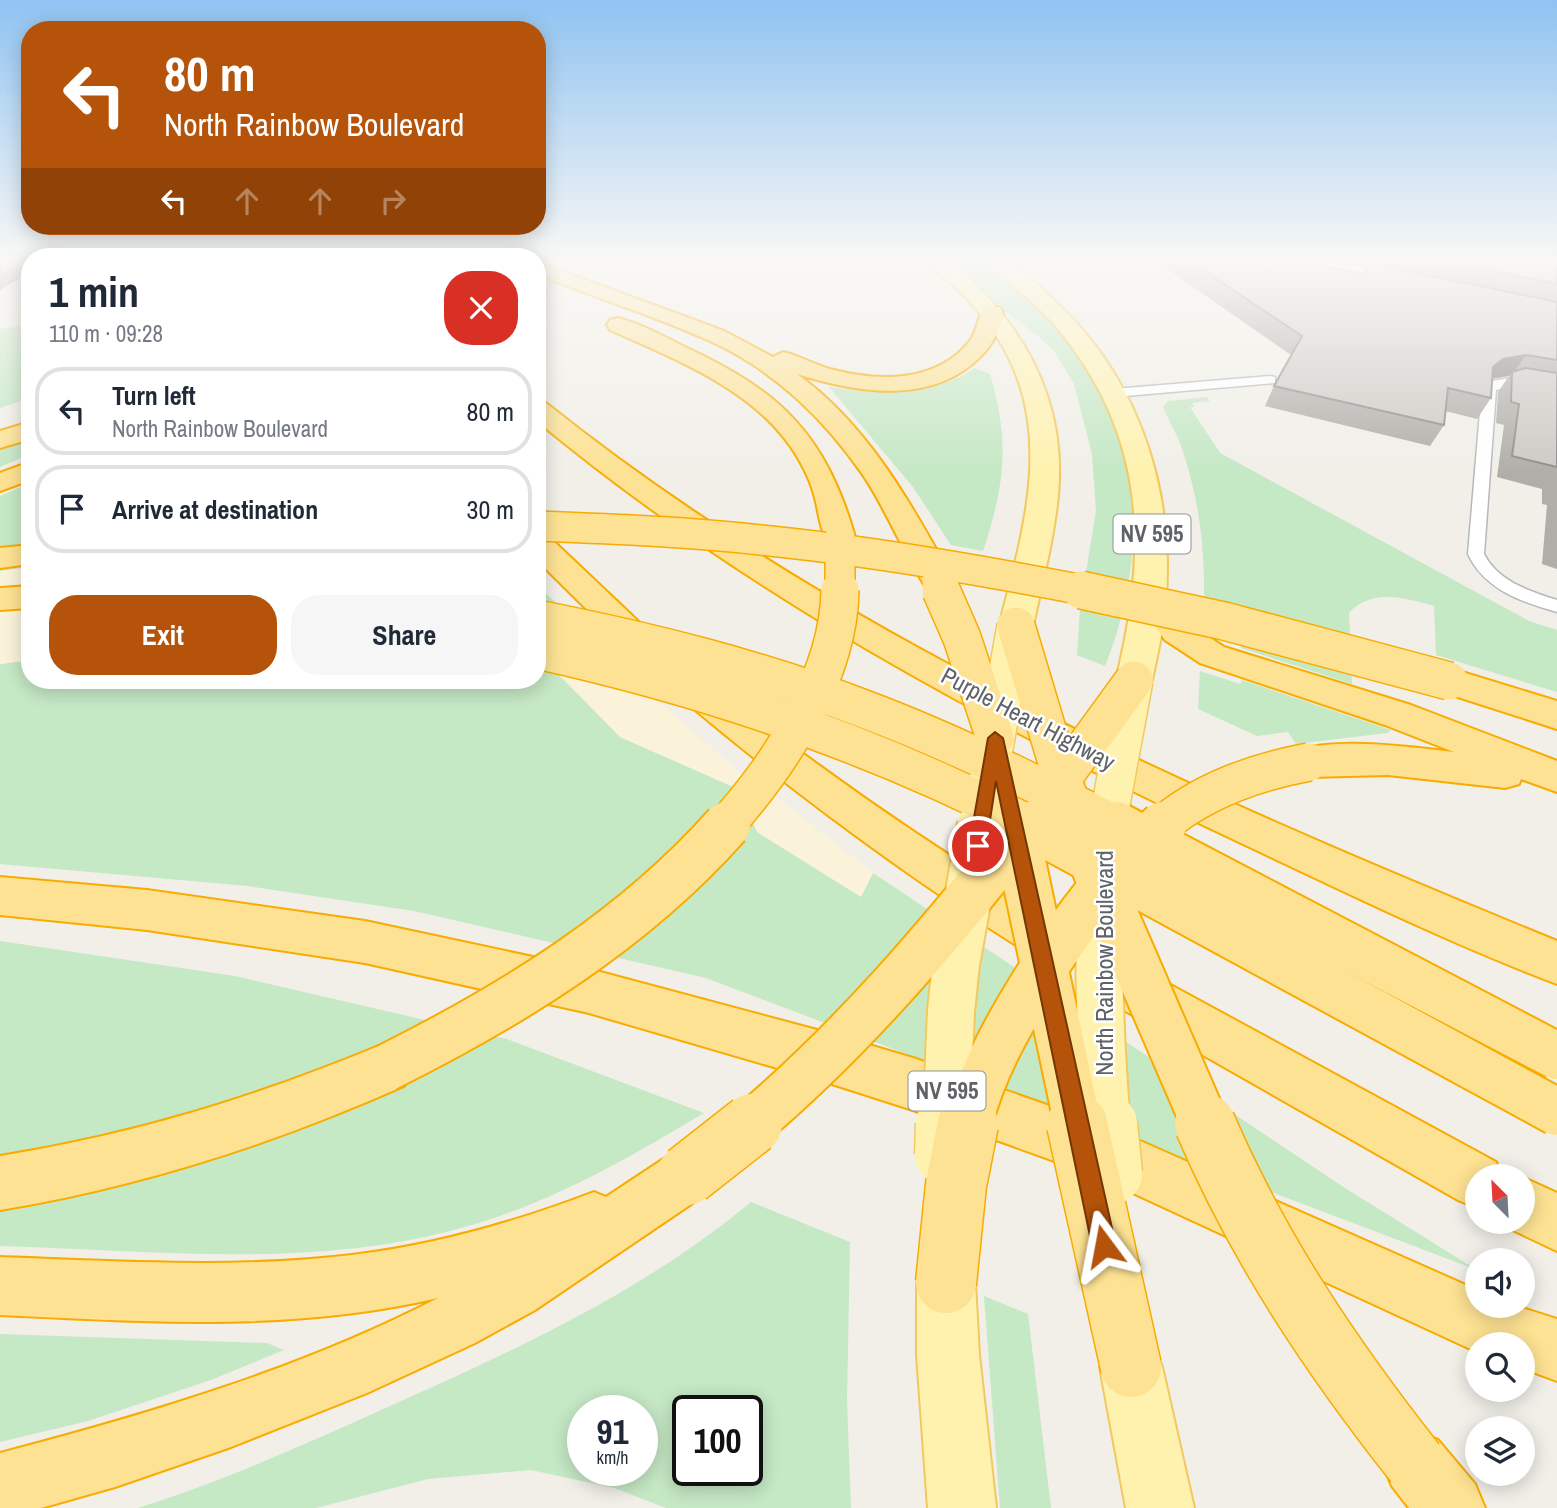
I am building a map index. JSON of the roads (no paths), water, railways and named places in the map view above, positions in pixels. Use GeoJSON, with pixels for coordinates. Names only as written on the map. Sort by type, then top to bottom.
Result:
{"type":"FeatureCollection","features":[{"type":"Feature","properties":{"kind":"highway"},"geometry":{"type":"LineString","coordinates":[[0,1183],[73,1171],[178,1146],[308,1102],[386,1068],[494,1012],[606,937],[661,892],[733,818],[783,751],[803,716],[826,664],[840,603],[843,574],[840,537],[832,500],[818,468],[790,429],[758,398],[699,361],[635,332]]}},
{"type":"Feature","properties":{"kind":"highway"},"geometry":{"type":"LineString","coordinates":[[705,332],[732,343],[776,369],[835,421],[873,467],[898,506],[937,580],[962,638],[995,738],[1131,1367]]}},
{"type":"Feature","properties":{"kind":"highway"},"geometry":{"type":"LineString","coordinates":[[726,332],[820,376],[875,384],[921,380],[959,366],[970,358],[986,332]]}},
{"type":"Feature","properties":{"kind":"highway","name":"Purple Heart Highway"},"geometry":{"type":"LineString","coordinates":[[546,415],[606,464],[693,526],[807,598],[947,678],[1111,763],[1229,819],[1557,963]]}},
{"type":"Feature","properties":{"kind":"highway"},"geometry":{"type":"LineString","coordinates":[[0,440],[21,433]]}},
{"type":"Feature","properties":{"kind":"highway"},"geometry":{"type":"LineString","coordinates":[[0,483],[21,474]]}},
{"type":"Feature","properties":{"kind":"highway"},"geometry":{"type":"LineString","coordinates":[[546,526],[674,532],[787,542],[1010,574],[1220,618],[1449,681],[1557,715]]}},
{"type":"Feature","properties":{"kind":"highway"},"geometry":{"type":"LineString","coordinates":[[546,552],[619,625],[681,678],[834,798],[890,837],[1026,928],[1465,1174]]}},
{"type":"Feature","properties":{"kind":"highway"},"geometry":{"type":"LineString","coordinates":[[0,558],[21,555]]}},
{"type":"Feature","properties":{"kind":"highway"},"geometry":{"type":"LineString","coordinates":[[0,599],[21,598]]}},
{"type":"Feature","properties":{"kind":"highway"},"geometry":{"type":"LineString","coordinates":[[1150,598],[1177,632],[1212,655],[1398,715],[1557,777]]}},
{"type":"Feature","properties":{"kind":"highway"},"geometry":{"type":"LineString","coordinates":[[546,621],[632,638],[762,673],[830,696],[942,741],[1089,810],[1557,1056]]}},
{"type":"Feature","properties":{"kind":"highway"},"geometry":{"type":"LineString","coordinates":[[0,625],[21,624]]}},
{"type":"Feature","properties":{"kind":"highway"},"geometry":{"type":"LineString","coordinates":[[1016,626],[1062,779],[1102,886],[1214,1147],[1251,1224],[1331,1350],[1433,1486]]}},
{"type":"Feature","properties":{"kind":"highway"},"geometry":{"type":"LineString","coordinates":[[546,652],[637,674],[743,705],[861,749],[946,785],[1122,874],[1557,1112]]}},
{"type":"Feature","properties":{"kind":"highway"},"geometry":{"type":"LineString","coordinates":[[0,1486],[99,1458],[226,1416],[454,1322],[545,1269],[687,1175],[761,1119],[826,1061],[969,900],[1134,680]]}},
{"type":"Feature","properties":{"kind":"highway"},"geometry":{"type":"LineString","coordinates":[[946,1283],[955,1196],[978,1090],[1005,1029],[1043,969],[1102,886],[1151,835],[1191,804],[1250,776],[1309,762],[1339,759],[1411,761],[1480,769],[1557,784]]}},
{"type":"Feature","properties":{"kind":"highway"},"geometry":{"type":"LineString","coordinates":[[0,896],[159,911],[365,942],[589,991],[832,1059],[965,1102],[1104,1152],[1485,1325],[1557,1350]]}},
{"type":"Feature","properties":{"kind":"highway"},"geometry":{"type":"LineString","coordinates":[[0,1286],[214,1293],[300,1290],[359,1283],[451,1264],[543,1238],[617,1211],[687,1175]]}},
{"type":"Feature","properties":{"kind":"highway"},"geometry":{"type":"LineString","coordinates":[[1535,1212],[1557,1223]]}},
{"type":"Feature","properties":{"kind":"main road","name":"NV 595"},"geometry":{"type":"LineString","coordinates":[[962,1508],[948,1355],[946,1283],[945,1156],[951,1011],[956,964],[995,738],[1044,493],[1044,439],[1038,399],[1028,370],[1007,332]]}},
{"type":"Feature","properties":{"kind":"main road","name":"North Rainbow Boulevard"},"geometry":{"type":"LineString","coordinates":[[1073,332],[1115,393],[1131,429],[1146,480],[1152,526],[1150,598],[1107,832],[1102,886],[1101,1018],[1106,1111],[1131,1367],[1160,1508]]}},
{"type":"Feature","properties":{"kind":"lane"},"geometry":{"type":"LineString","coordinates":[[1115,393],[1270,380]]}},
{"type":"Feature","properties":{"kind":"lane"},"geometry":{"type":"LineString","coordinates":[[1557,389],[1508,382],[1493,384],[1489,388],[1476,554],[1482,569],[1491,575],[1518,592],[1557,606]]}}]}
